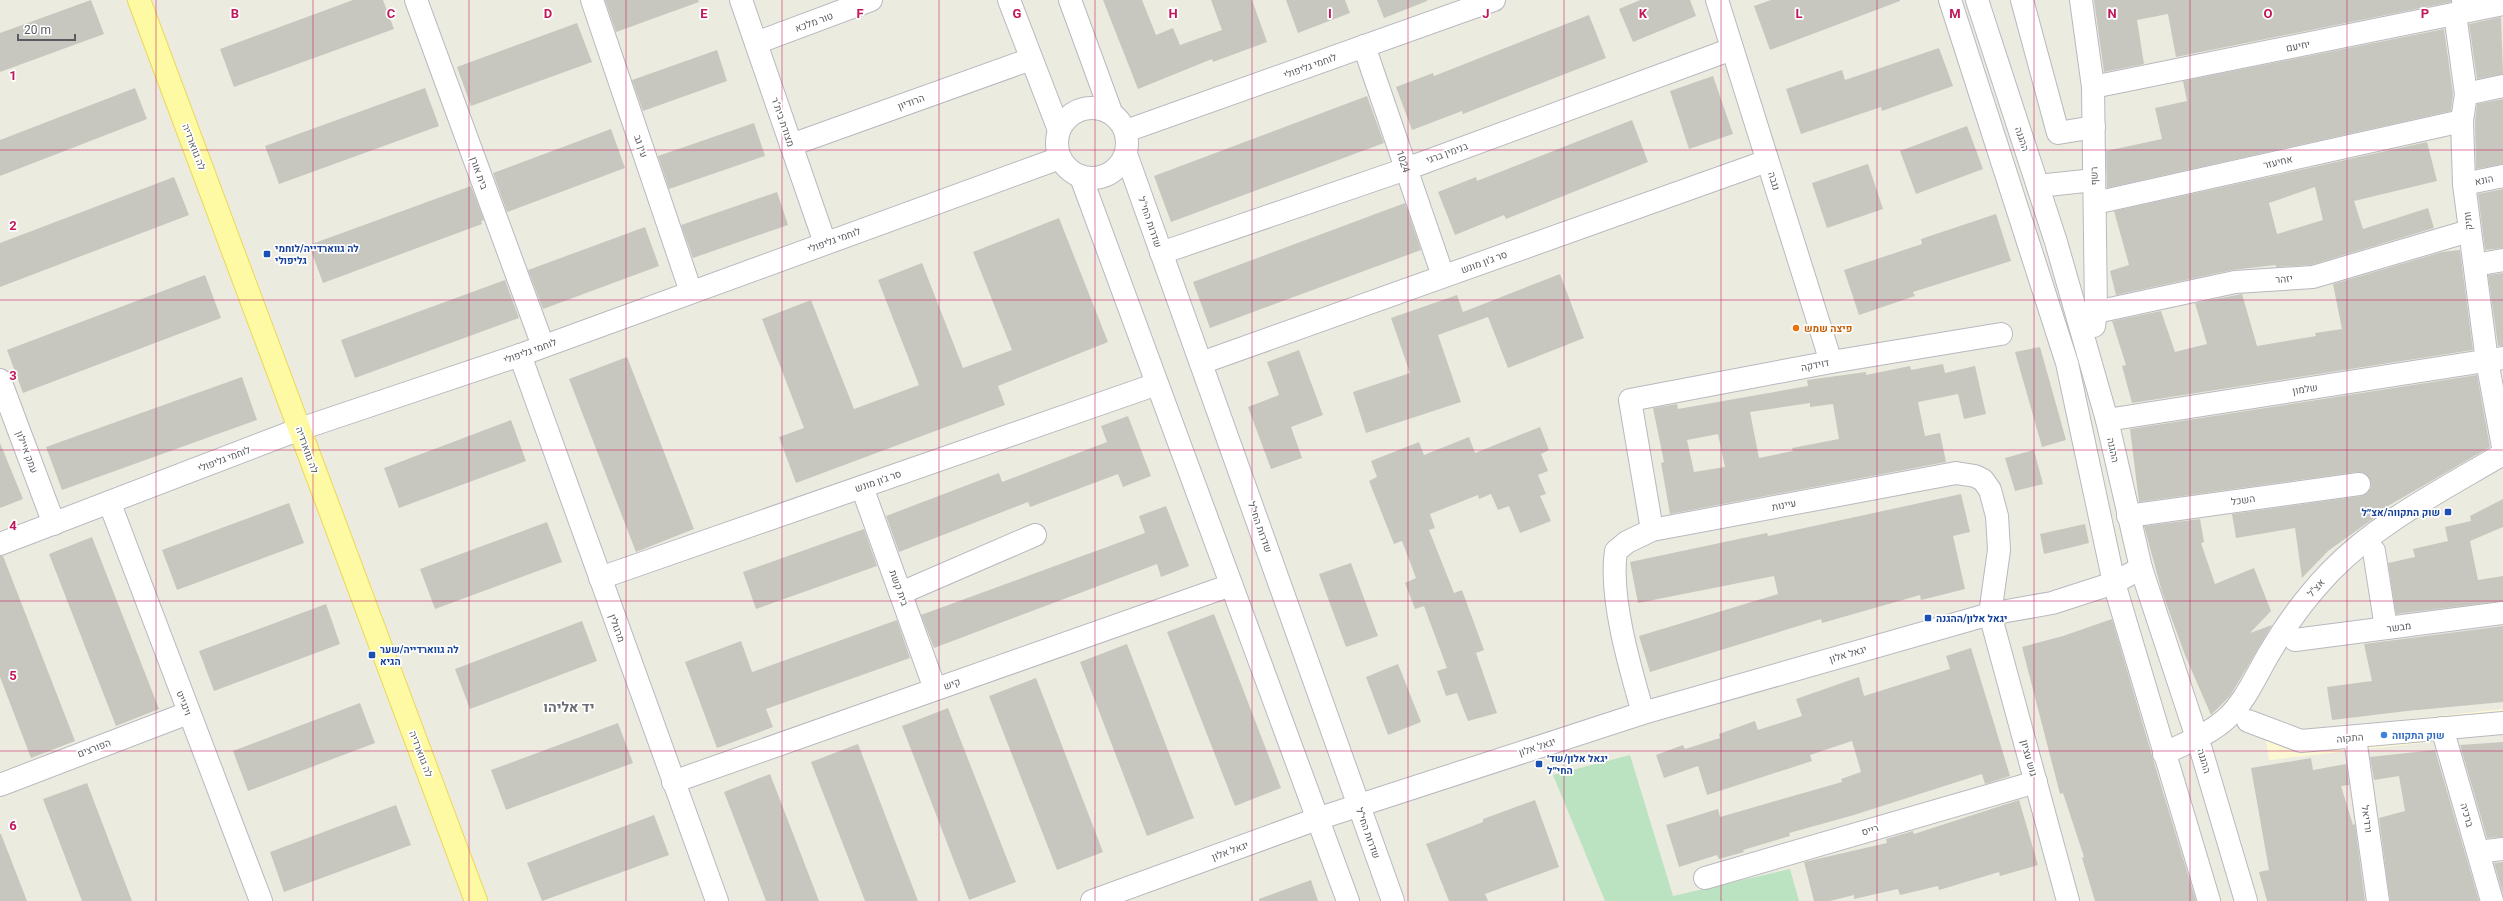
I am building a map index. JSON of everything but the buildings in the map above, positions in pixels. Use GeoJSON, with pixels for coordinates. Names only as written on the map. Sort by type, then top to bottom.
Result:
{"type":"FeatureCollection","features":[{"type":"Feature","properties":{"kind":"main road","name":"לה גווארדיה"},"geometry":{"type":"LineString","coordinates":[[139,0],[476,901]]}},
{"type":"Feature","properties":{"kind":"street","name":"בית אורן"},"geometry":{"type":"LineString","coordinates":[[416,0],[543,346]]}},
{"type":"Feature","properties":{"kind":"street","name":"עין גב"},"geometry":{"type":"LineString","coordinates":[[592,0],[691,292]]}},
{"type":"Feature","properties":{"kind":"street","name":"מצודת בית\"ר"},"geometry":{"type":"LineString","coordinates":[[741,0],[826,243]]}},
{"type":"Feature","properties":{"kind":"street","name":"טור מלכא"},"geometry":{"type":"LineString","coordinates":[[756,43],[871,0]]}},
{"type":"Feature","properties":{"kind":"street"},"geometry":{"type":"LineString","coordinates":[[1009,0],[1059,130]]}},
{"type":"Feature","properties":{"kind":"street"},"geometry":{"type":"LineString","coordinates":[[1070,0],[1111,112]]}},
{"type":"Feature","properties":{"kind":"street","name":"לוחמי גליפולי"},"geometry":{"type":"LineString","coordinates":[[1126,131],[1494,0]]}},
{"type":"Feature","properties":{"kind":"street","name":"נגבה"},"geometry":{"type":"LineString","coordinates":[[1717,0],[1831,362]]}},
{"type":"Feature","properties":{"kind":"street"},"geometry":{"type":"LineString","coordinates":[[1950,0],[2067,363],[2112,576],[2209,901]]}},
{"type":"Feature","properties":{"kind":"street","name":"ההגנה"},"geometry":{"type":"LineString","coordinates":[[1977,0],[2038,186],[2088,352],[2107,420],[2141,568],[2196,736],[2246,901]]}},
{"type":"Feature","properties":{"kind":"street"},"geometry":{"type":"LineString","coordinates":[[2022,0],[2058,133],[2094,127]]}},
{"type":"Feature","properties":{"kind":"street","name":"רשף"},"geometry":{"type":"LineString","coordinates":[[2081,0],[2092,87],[2094,127],[2096,312],[2088,352]]}},
{"type":"Feature","properties":{"kind":"street","name":"יחיעם"},"geometry":{"type":"LineString","coordinates":[[2092,87],[2459,7],[2503,4]]}},
{"type":"Feature","properties":{"kind":"street","name":"ותיק"},"geometry":{"type":"LineString","coordinates":[[2459,7],[2466,94],[2462,121],[2464,184],[2469,231],[2495,360],[2503,447]]}},
{"type":"Feature","properties":{"kind":"street","name":"1024"},"geometry":{"type":"LineString","coordinates":[[1364,46],[1443,276]]}},
{"type":"Feature","properties":{"kind":"street","name":"בנימין ברגי"},"geometry":{"type":"LineString","coordinates":[[1161,253],[1406,169],[1732,49]]}},
{"type":"Feature","properties":{"kind":"street","name":"הרודיון"},"geometry":{"type":"LineString","coordinates":[[791,145],[1031,59]]}},
{"type":"Feature","properties":{"kind":"street"},"geometry":{"type":"LineString","coordinates":[[2466,94],[2503,86]]}},
{"type":"Feature","properties":{"kind":"street"},"geometry":{"type":"LineString","coordinates":[[1089,107],[1101,108],[1111,112],[1122,123],[1126,131],[1128,146],[1126,154],[1114,171],[1106,176],[1098,178],[1081,177],[1067,168],[1060,158],[1056,142],[1059,130],[1069,116],[1077,111],[1089,107]]}},
{"type":"Feature","properties":{"kind":"street","name":"אחיעזר"},"geometry":{"type":"LineString","coordinates":[[2095,203],[2462,121]]}},
{"type":"Feature","properties":{"kind":"street","name":"שדרות החי\"ל"},"geometry":{"type":"LineString","coordinates":[[1126,154],[1393,901]]}},
{"type":"Feature","properties":{"kind":"street","name":"לוחמי גליפולי"},"geometry":{"type":"LineString","coordinates":[[0,544],[110,504],[300,430],[520,355],[1060,158]]}},
{"type":"Feature","properties":{"kind":"street","name":"סר ג'ון מונש"},"geometry":{"type":"LineString","coordinates":[[1200,363],[1767,160]]}},
{"type":"Feature","properties":{"kind":"street","name":"הונא"},"geometry":{"type":"LineString","coordinates":[[2464,184],[2503,176]]}},
{"type":"Feature","properties":{"kind":"street"},"geometry":{"type":"LineString","coordinates":[[1081,177],[1230,585],[1348,901]]}},
{"type":"Feature","properties":{"kind":"street"},"geometry":{"type":"LineString","coordinates":[[2038,186],[2094,180]]}},
{"type":"Feature","properties":{"kind":"street","name":"יזהר"},"geometry":{"type":"LineString","coordinates":[[2096,312],[2235,282],[2313,277],[2469,231]]}},
{"type":"Feature","properties":{"kind":"street"},"geometry":{"type":"LineString","coordinates":[[2475,265],[2503,260]]}},
{"type":"Feature","properties":{"kind":"street","name":"דוידקה"},"geometry":{"type":"LineString","coordinates":[[1652,530],[1630,400],[1831,362],[2001,334]]}},
{"type":"Feature","properties":{"kind":"street","name":"מרגולין"},"geometry":{"type":"LineString","coordinates":[[520,355],[716,901]]}},
{"type":"Feature","properties":{"kind":"street","name":"שלמון"},"geometry":{"type":"LineString","coordinates":[[2107,420],[2495,360]]}},
{"type":"Feature","properties":{"kind":"street","name":"עמק איילון"},"geometry":{"type":"LineString","coordinates":[[0,380],[54,524]]}},
{"type":"Feature","properties":{"kind":"street","name":"סר ג'ון מונש"},"geometry":{"type":"LineString","coordinates":[[600,578],[1157,384]]}},
{"type":"Feature","properties":{"kind":"street","name":"אצ\"ל"},"geometry":{"type":"LineString","coordinates":[[2164,754],[2219,725],[2235,709],[2282,632],[2308,596],[2331,571],[2371,537],[2404,513],[2503,454]]}},
{"type":"Feature","properties":{"kind":"street","name":"עיינות"},"geometry":{"type":"LineString","coordinates":[[1643,713],[1626,654],[1614,563],[1616,551],[1627,542],[1652,530],[1956,473],[1975,476],[1983,480],[1990,490],[1997,516],[1999,550],[1990,614]]}},
{"type":"Feature","properties":{"kind":"street","name":"השכל"},"geometry":{"type":"LineString","coordinates":[[2128,516],[2359,484]]}},
{"type":"Feature","properties":{"kind":"street","name":"בית קשת"},"geometry":{"type":"LineString","coordinates":[[862,487],[935,689]]}},
{"type":"Feature","properties":{"kind":"street","name":"וינגייט"},"geometry":{"type":"LineString","coordinates":[[110,504],[188,713],[261,901]]}},
{"type":"Feature","properties":{"kind":"street"},"geometry":{"type":"LineString","coordinates":[[901,593],[1035,534]]}},
{"type":"Feature","properties":{"kind":"street"},"geometry":{"type":"LineString","coordinates":[[2374,551],[2386,628]]}},
{"type":"Feature","properties":{"kind":"street","name":"יגאל אלון"},"geometry":{"type":"LineString","coordinates":[[1092,901],[1317,819],[1643,713],[1990,614],[2052,603],[2112,576],[2141,568]]}},
{"type":"Feature","properties":{"kind":"street","name":"קיש"},"geometry":{"type":"LineString","coordinates":[[673,782],[1230,585]]}},
{"type":"Feature","properties":{"kind":"street","name":"מבשר"},"geometry":{"type":"LineString","coordinates":[[2295,640],[2503,613]]}},
{"type":"Feature","properties":{"kind":"street","name":"גוש עציון"},"geometry":{"type":"LineString","coordinates":[[1990,614],[2068,901]]}},
{"type":"Feature","properties":{"kind":"street","name":"הפורצים"},"geometry":{"type":"LineString","coordinates":[[0,785],[188,713]]}},
{"type":"Feature","properties":{"kind":"street","name":"התקוה"},"geometry":{"type":"LineString","coordinates":[[2248,721],[2301,742],[2503,723]]}},
{"type":"Feature","properties":{"kind":"street","name":"ברכיה"},"geometry":{"type":"LineString","coordinates":[[2442,728],[2492,901]]}},
{"type":"Feature","properties":{"kind":"street","name":"ורדיאל"},"geometry":{"type":"LineString","coordinates":[[2355,738],[2378,901]]}},
{"type":"Feature","properties":{"kind":"street","name":"רייס"},"geometry":{"type":"LineString","coordinates":[[1705,878],[2036,782]]}},
{"type":"Feature","properties":{"kind":"street"},"geometry":{"type":"LineString","coordinates":[[2478,852],[2503,849]]}},
{"type":"Feature","properties":{"kind":"shaded area","name":"שוק התקווה"},"geometry":{"type":"Polygon","coordinates":[[[2503,709],[2503,734],[2269,760],[2265,735],[2503,709]]]}},
{"type":"Feature","properties":{"kind":"green space"},"geometry":{"type":"Polygon","coordinates":[[[1630,755],[1673,896],[1790,869],[1799,901],[1605,901],[1553,775],[1630,755]]]}},
{"type":"Feature","properties":{"kind":"place","name":"לה גווארדייה/לוחמי גליפולי"},"geometry":{"type":"Point","coordinates":[267,254]}},
{"type":"Feature","properties":{"kind":"place","name":"פיצה שמש"},"geometry":{"type":"Point","coordinates":[1796,328]}},
{"type":"Feature","properties":{"kind":"place","name":"שוק התקווה/אצ״ל"},"geometry":{"type":"Point","coordinates":[2448,512]}},
{"type":"Feature","properties":{"kind":"place","name":"יגאל אלון/ההגנה"},"geometry":{"type":"Point","coordinates":[1928,618]}},
{"type":"Feature","properties":{"kind":"place","name":"לה גווארדייה/שער הגיא"},"geometry":{"type":"Point","coordinates":[372,655]}},
{"type":"Feature","properties":{"kind":"place","name":"שוק התקווה"},"geometry":{"type":"Point","coordinates":[2384,735]}},
{"type":"Feature","properties":{"kind":"place","name":"יגאל אלון/שד׳ החי״ל"},"geometry":{"type":"Point","coordinates":[1539,764]}},
{"type":"Feature","properties":{"kind":"district","name":"יד אליהו"},"geometry":{"type":"Point","coordinates":[569,707]}}]}
